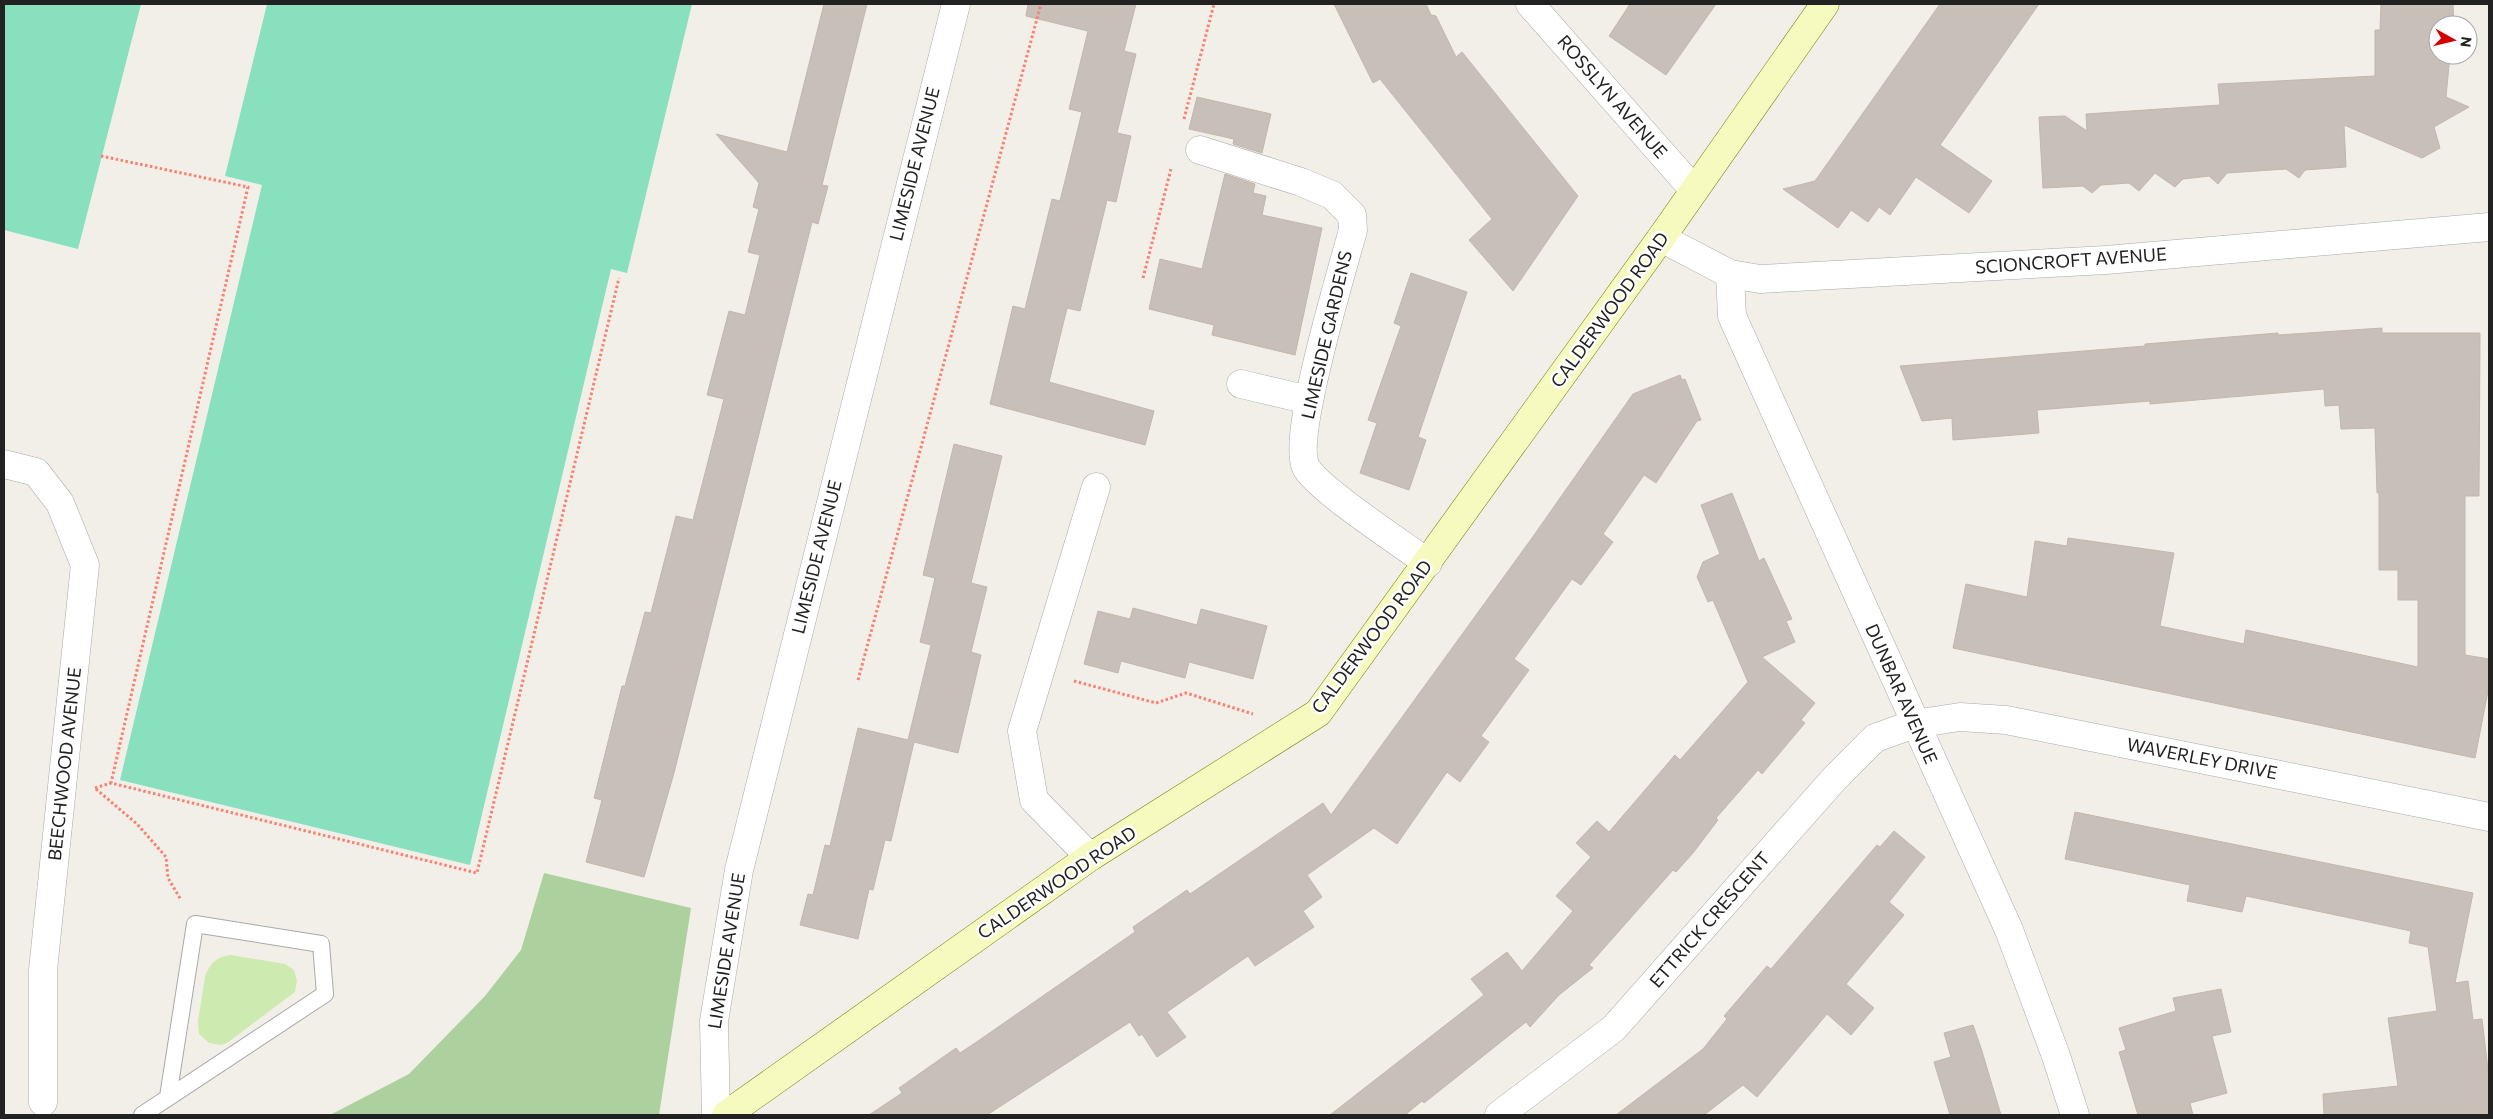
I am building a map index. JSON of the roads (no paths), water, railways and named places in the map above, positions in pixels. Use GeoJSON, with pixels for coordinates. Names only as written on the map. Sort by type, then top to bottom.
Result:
{"type":"FeatureCollection","features":[{"type":"Feature","properties":{"kind":"street","name":"LIMESIDE AVENUE"},"geometry":{"type":"LineString","coordinates":[[716,1115],[714,1021],[739,870],[956,4]]}},
{"type":"Feature","properties":{"kind":"street","name":"ROSSLYN AVENUE"},"geometry":{"type":"LineString","coordinates":[[1530,4],[1694,190]]}},
{"type":"Feature","properties":{"kind":"street","name":"CALDERWOOD ROAD"},"geometry":{"type":"LineString","coordinates":[[726,1115],[1090,857],[1318,713],[1661,238],[1825,4]]}},
{"type":"Feature","properties":{"kind":"street","name":"LIMESIDE GARDENS"},"geometry":{"type":"LineString","coordinates":[[1200,150],[1301,182],[1332,195],[1352,215],[1353,230],[1309,400],[1302,450],[1306,468],[1347,504],[1428,563]]}},
{"type":"Feature","properties":{"kind":"street","name":"SCIONCROFT AVENUE"},"geometry":{"type":"LineString","coordinates":[[1661,238],[1730,274],[1760,279],[2096,260],[2489,227]]}},
{"type":"Feature","properties":{"kind":"street","name":"DUNBAR AVENUE"},"geometry":{"type":"LineString","coordinates":[[1730,274],[1732,316],[2008,930],[2056,1056],[2075,1115]]}},
{"type":"Feature","properties":{"kind":"street"},"geometry":{"type":"LineString","coordinates":[[1241,384],[1309,400]]}},
{"type":"Feature","properties":{"kind":"street","name":"BEECHWOOD AVENUE"},"geometry":{"type":"LineString","coordinates":[[4,464],[36,472],[60,503],[85,565],[43,970],[43,1102]]}},
{"type":"Feature","properties":{"kind":"street"},"geometry":{"type":"LineString","coordinates":[[1090,857],[1034,800],[1022,730],[1096,487]]}},
{"type":"Feature","properties":{"kind":"street","name":"WAVERLEY DRIVE"},"geometry":{"type":"LineString","coordinates":[[1914,724],[1960,717],[2006,720],[2489,816]]}},
{"type":"Feature","properties":{"kind":"street","name":"ETTRICK CRESCENT"},"geometry":{"type":"LineString","coordinates":[[1499,1115],[1614,1028],[1829,786],[1875,738],[1914,724]]}},
{"type":"Feature","properties":{"kind":"lane"},"geometry":{"type":"LineString","coordinates":[[142,1115],[325,994],[321,944],[195,924],[168,1097]]}}]}
